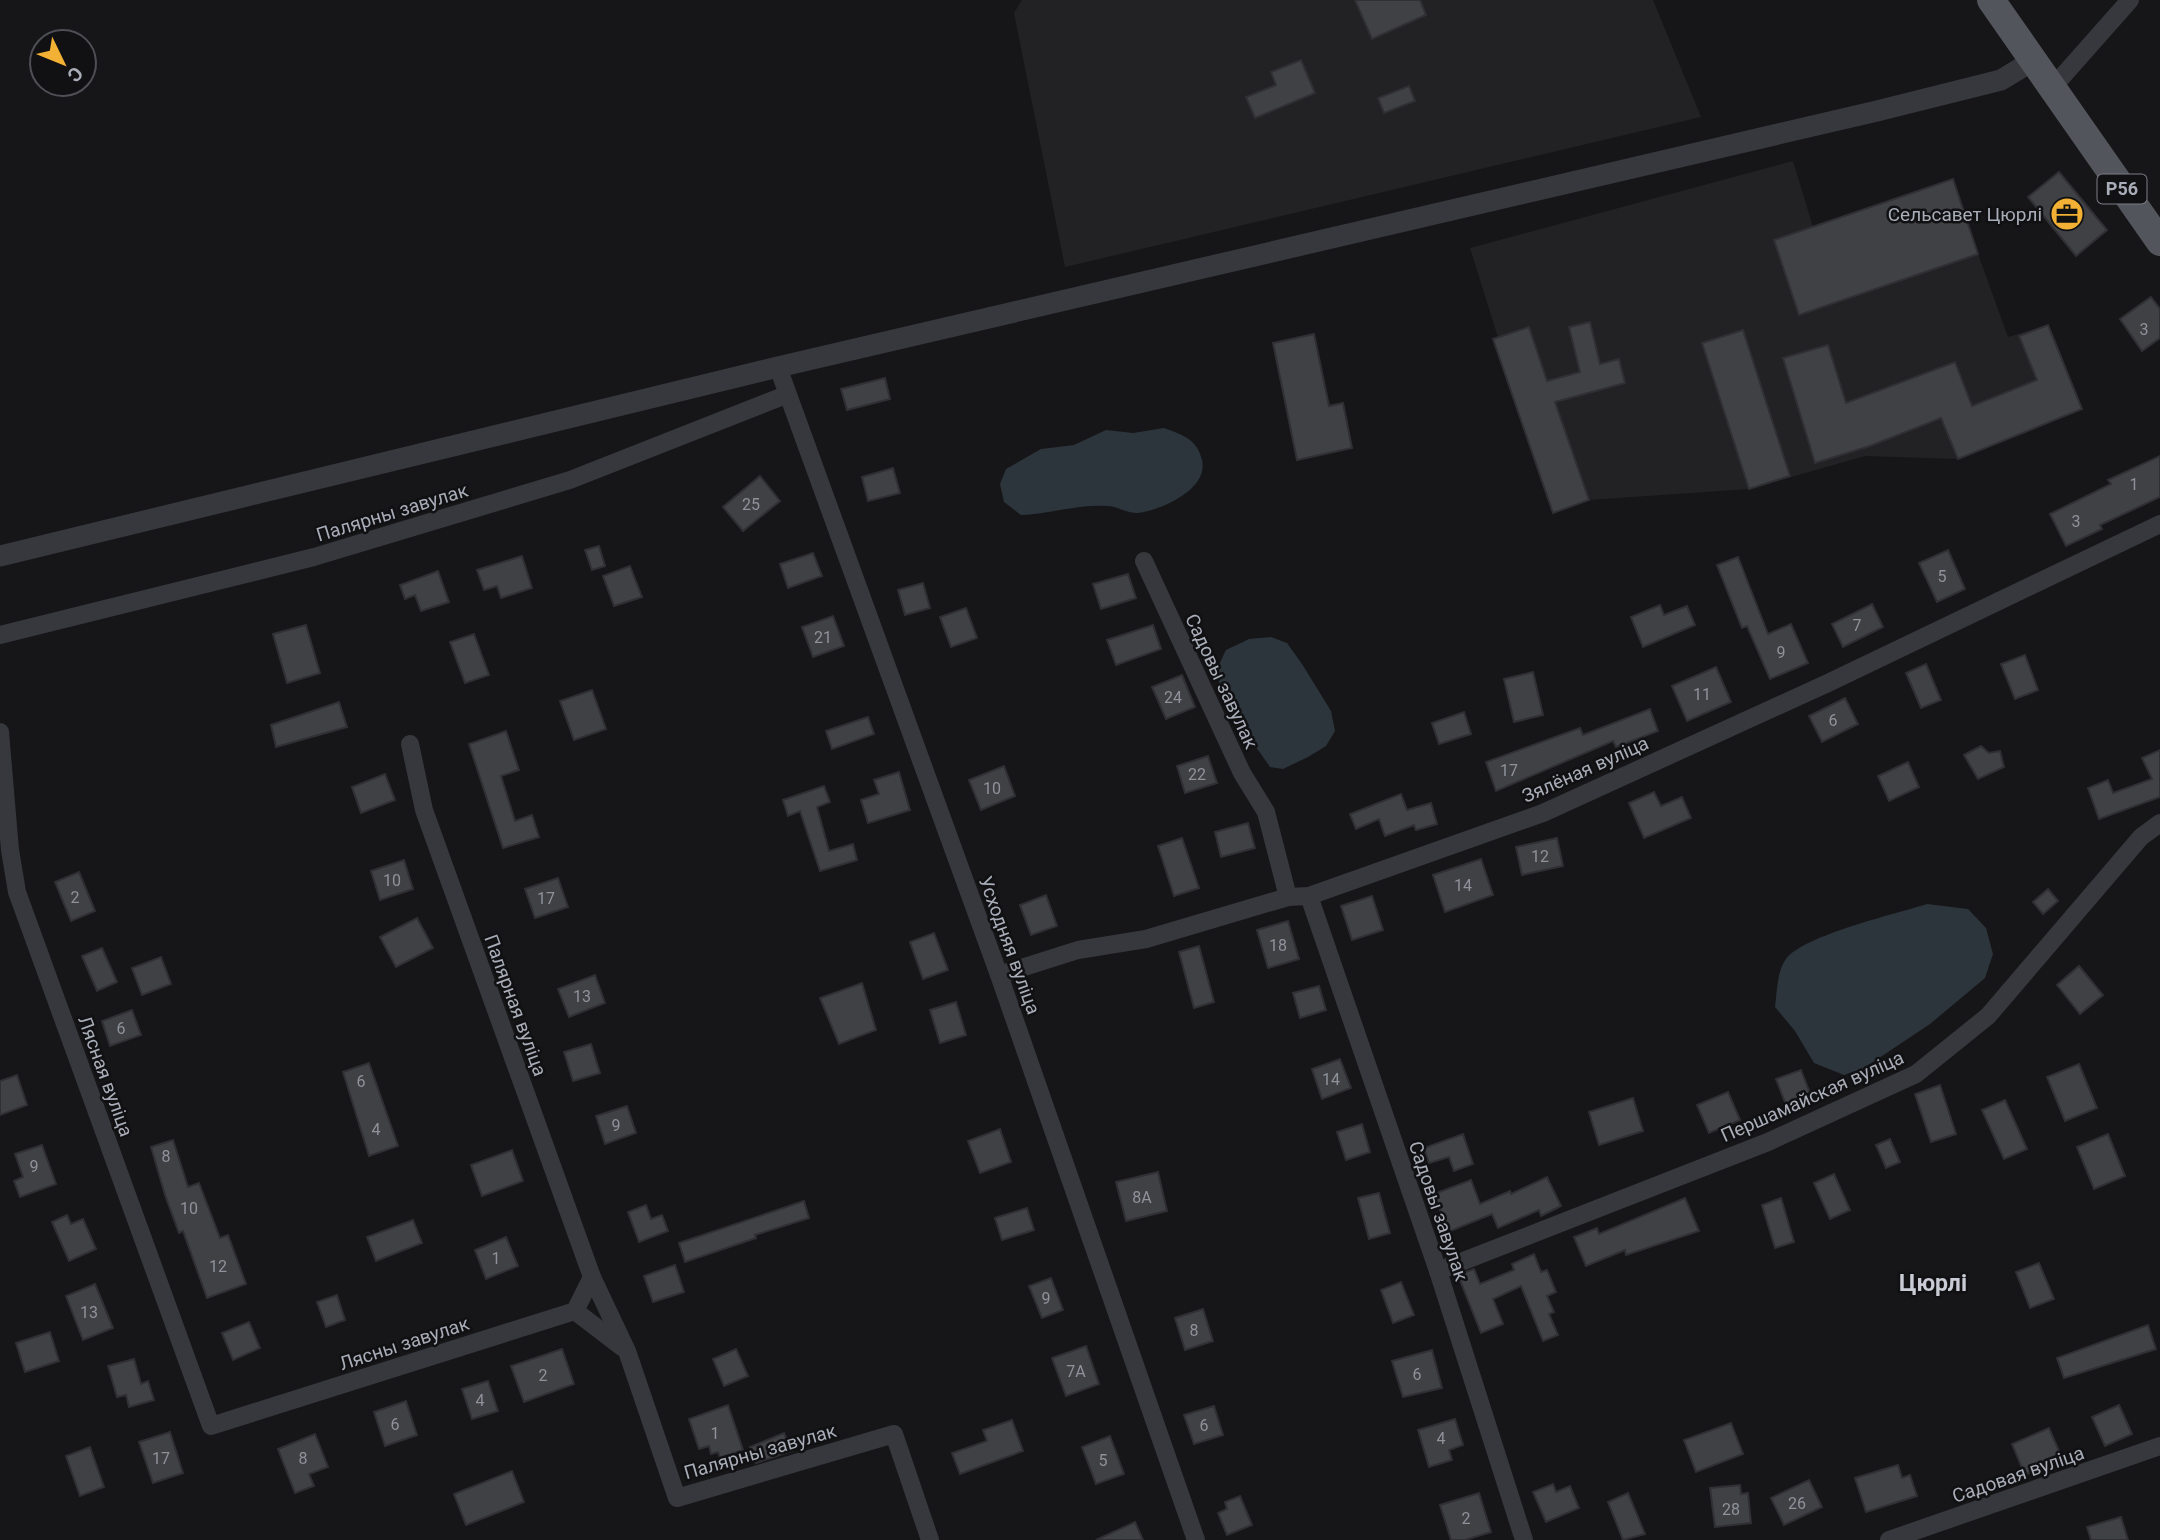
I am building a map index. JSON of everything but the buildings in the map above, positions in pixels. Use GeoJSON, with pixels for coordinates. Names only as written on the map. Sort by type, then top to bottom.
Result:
{"type":"FeatureCollection","features":[{"type":"Feature","properties":{"kind":"main road","name":"Р56"},"geometry":{"type":"LineString","coordinates":[[1991,0],[2160,242]]}},
{"type":"Feature","properties":{"kind":"street"},"geometry":{"type":"LineString","coordinates":[[2053,87],[2130,0]]}},
{"type":"Feature","properties":{"kind":"street"},"geometry":{"type":"LineString","coordinates":[[0,556],[778,367],[1877,111],[2001,80],[2034,60]]}},
{"type":"Feature","properties":{"kind":"street","name":"Усходняя вуліца"},"geometry":{"type":"LineString","coordinates":[[778,367],[999,975],[1196,1540]]}},
{"type":"Feature","properties":{"kind":"street","name":"Палярны завулак"},"geometry":{"type":"LineString","coordinates":[[0,635],[314,557],[570,480],[786,395]]}},
{"type":"Feature","properties":{"kind":"street","name":"Зялёная вуліца"},"geometry":{"type":"LineString","coordinates":[[999,975],[1078,950],[1146,939],[1288,897],[1309,896],[1542,813],[1828,683],[2160,524]]}},
{"type":"Feature","properties":{"kind":"street","name":"Садовы завулак"},"geometry":{"type":"LineString","coordinates":[[1144,561],[1242,773],[1266,812],[1288,897]]}},
{"type":"Feature","properties":{"kind":"street","name":"Лясная вуліца"},"geometry":{"type":"LineString","coordinates":[[0,732],[10,850],[17,892],[211,1426]]}},
{"type":"Feature","properties":{"kind":"street","name":"Палярная вуліца"},"geometry":{"type":"LineString","coordinates":[[410,744],[424,810],[592,1277]]}},
{"type":"Feature","properties":{"kind":"street","name":"Першамайская вуліца"},"geometry":{"type":"LineString","coordinates":[[1438,1271],[1768,1142],[1916,1074],[1989,1016],[2141,837],[2160,823]]}},
{"type":"Feature","properties":{"kind":"street","name":"Садовы завулак"},"geometry":{"type":"LineString","coordinates":[[1309,896],[1438,1271],[1524,1540]]}},
{"type":"Feature","properties":{"kind":"street"},"geometry":{"type":"LineString","coordinates":[[592,1277],[575,1311],[627,1351]]}},
{"type":"Feature","properties":{"kind":"street","name":"Палярны завулак"},"geometry":{"type":"LineString","coordinates":[[592,1277],[627,1351],[677,1498],[894,1434],[930,1540]]}},
{"type":"Feature","properties":{"kind":"street","name":"Лясны завулак"},"geometry":{"type":"LineString","coordinates":[[211,1426],[575,1311]]}},
{"type":"Feature","properties":{"kind":"street","name":"Садовая вуліца"},"geometry":{"type":"LineString","coordinates":[[1889,1540],[2160,1446]]}},
{"type":"Feature","properties":{"kind":"shaded area"},"geometry":{"type":"Polygon","coordinates":[[[1022,0],[1653,0],[1701,117],[1065,267],[1014,13],[1022,0]]]}},
{"type":"Feature","properties":{"kind":"shaded area"},"geometry":{"type":"Polygon","coordinates":[[[1793,161],[1813,227],[1978,254],[2008,337],[2048,325],[2082,409],[1958,459],[1865,456],[1749,489],[1589,500],[1553,513],[1470,248],[1793,161]]]}},
{"type":"Feature","properties":{"kind":"shaded area"},"geometry":{"type":"Polygon","coordinates":[[[1164,428],[1193,442],[1202,460],[1198,480],[1191,489],[1171,503],[1138,513],[1111,506],[1096,506],[1021,515],[1004,502],[1000,484],[1006,469],[1041,449],[1074,445],[1106,430],[1133,433],[1164,428]]]}},
{"type":"Feature","properties":{"kind":"shaded area"},"geometry":{"type":"Polygon","coordinates":[[[1271,637],[1287,643],[1302,664],[1331,711],[1335,731],[1326,746],[1283,769],[1270,767],[1230,707],[1219,682],[1218,670],[1226,650],[1249,639],[1271,637]]]}},
{"type":"Feature","properties":{"kind":"shaded area"},"geometry":{"type":"Polygon","coordinates":[[[1927,904],[1968,909],[1986,928],[1993,954],[1985,978],[1930,1024],[1864,1068],[1844,1075],[1814,1063],[1795,1031],[1775,1007],[1779,976],[1786,959],[1796,950],[1830,934],[1927,904]]]}},
{"type":"Feature","properties":{"kind":"place","name":"Сельсавет Цюрлі"},"geometry":{"type":"Point","coordinates":[2067,214]}},
{"type":"Feature","properties":{"kind":"district","name":"Цюрлі"},"geometry":{"type":"Point","coordinates":[1933,1283]}}]}
